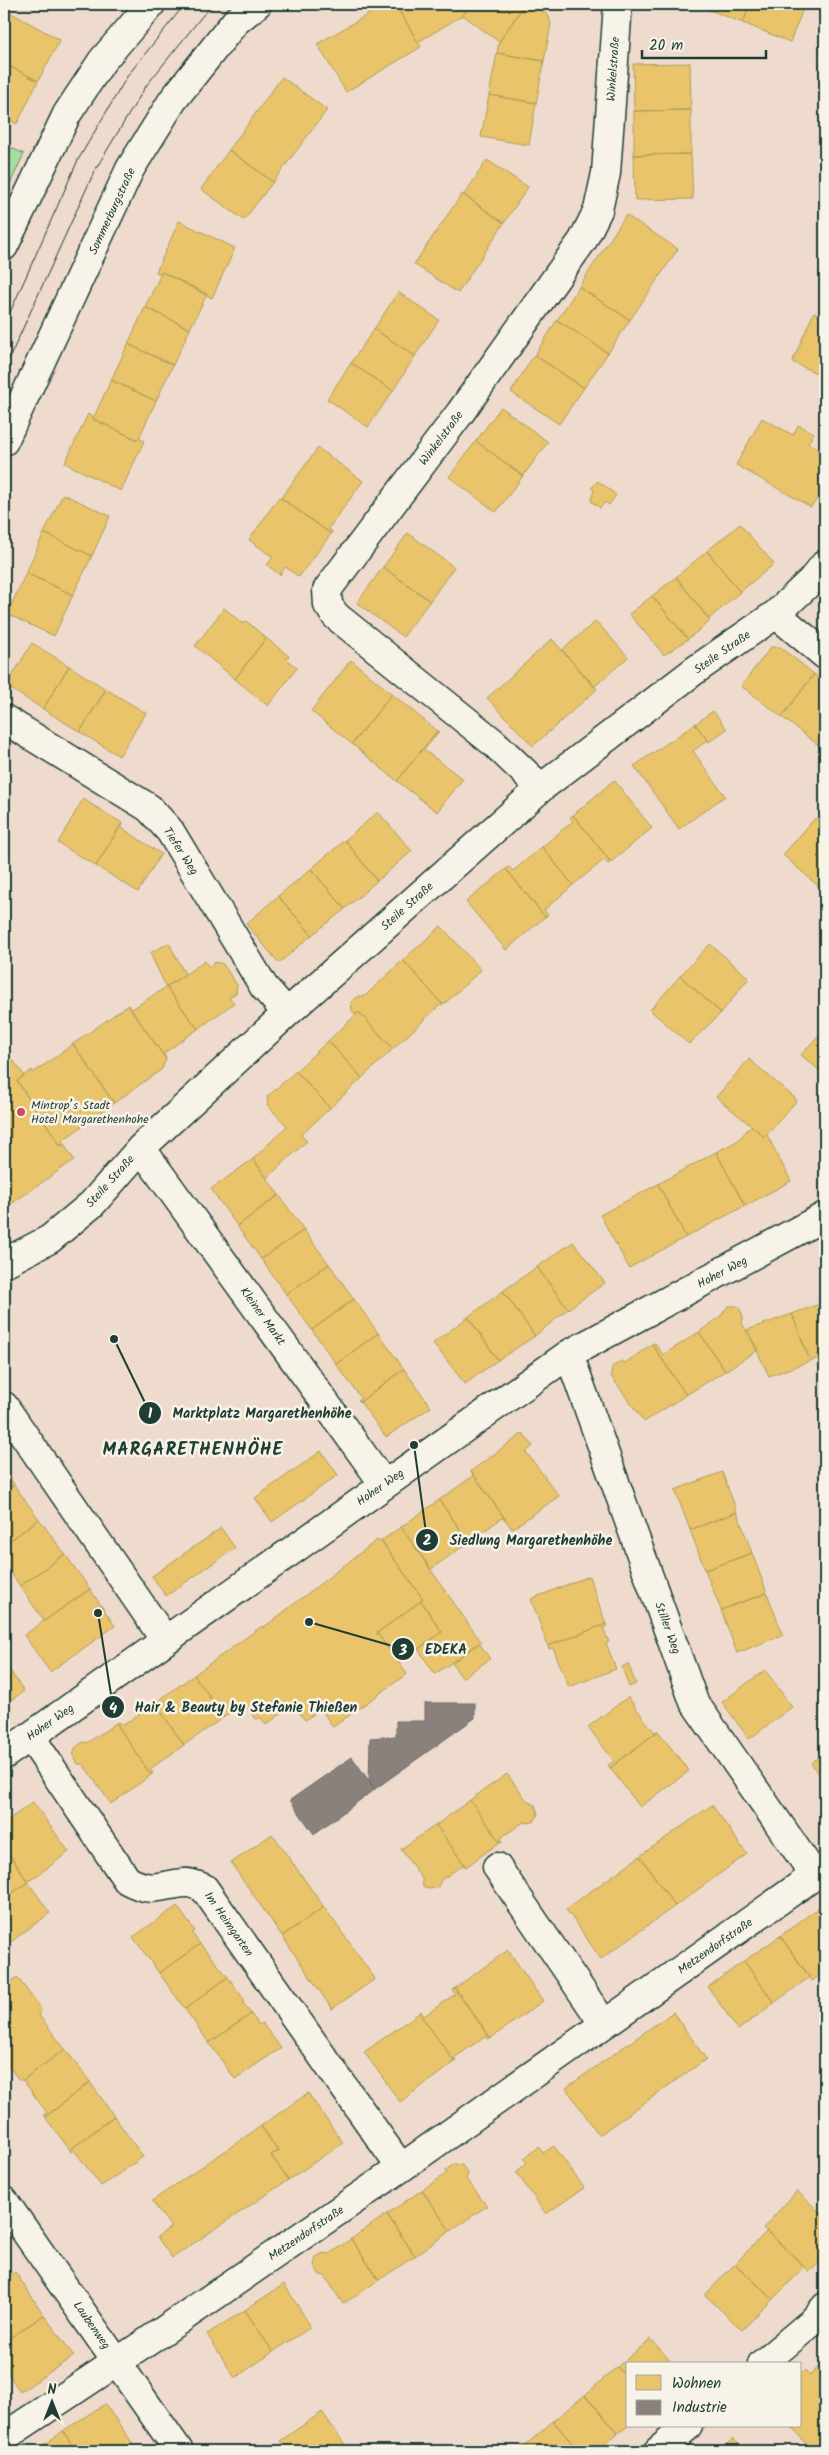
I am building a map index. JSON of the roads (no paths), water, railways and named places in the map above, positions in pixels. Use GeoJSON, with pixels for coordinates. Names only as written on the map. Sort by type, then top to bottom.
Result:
{"type":"FeatureCollection","features":[{"type":"Feature","properties":{"kind":"street"},"geometry":{"type":"LineString","coordinates":[[4,246],[67,114],[102,62],[151,4]]}},
{"type":"Feature","properties":{"kind":"street","name":"Sommerburgstraße"},"geometry":{"type":"LineString","coordinates":[[4,441],[27,395],[130,169],[173,100],[236,22],[256,4]]}},
{"type":"Feature","properties":{"kind":"street","name":"Winkelstraße"},"geometry":{"type":"LineString","coordinates":[[541,788],[494,743],[336,616],[328,605],[327,590],[500,357],[583,240],[598,210],[606,173],[618,4]]}},
{"type":"Feature","properties":{"kind":"street","name":"Steile Straße"},"geometry":{"type":"LineString","coordinates":[[4,1264],[50,1239],[92,1204],[141,1148],[288,1013],[541,788],[694,672],[776,614],[811,582],[825,564]]}},
{"type":"Feature","properties":{"kind":"street"},"geometry":{"type":"LineString","coordinates":[[776,614],[825,655]]}},
{"type":"Feature","properties":{"kind":"street","name":"Tiefer Weg"},"geometry":{"type":"LineString","coordinates":[[4,719],[149,808],[170,831],[264,987],[288,1013]]}},
{"type":"Feature","properties":{"kind":"street","name":"Kleiner Markt"},"geometry":{"type":"LineString","coordinates":[[141,1148],[384,1484]]}},
{"type":"Feature","properties":{"kind":"street","name":"Hoher Weg"},"geometry":{"type":"LineString","coordinates":[[4,1755],[569,1354],[825,1216]]}},
{"type":"Feature","properties":{"kind":"street","name":"Stiller Weg"},"geometry":{"type":"LineString","coordinates":[[569,1354],[694,1702],[820,1872]]}},
{"type":"Feature","properties":{"kind":"street"},"geometry":{"type":"LineString","coordinates":[[4,1406],[165,1640]]}},
{"type":"Feature","properties":{"kind":"street","name":"Im Heimgarten"},"geometry":{"type":"LineString","coordinates":[[30,1736],[127,1880],[142,1888],[164,1887],[186,1882],[204,1888],[401,2168]]}},
{"type":"Feature","properties":{"kind":"street"},"geometry":{"type":"LineString","coordinates":[[497,1867],[604,2024]]}},
{"type":"Feature","properties":{"kind":"street","name":"Metzendorfstraße"},"geometry":{"type":"LineString","coordinates":[[4,2436],[118,2361],[401,2168],[820,1872]]}},
{"type":"Feature","properties":{"kind":"street","name":"Laubenweg"},"geometry":{"type":"LineString","coordinates":[[4,2201],[118,2361],[179,2451]]}},
{"type":"Feature","properties":{"kind":"street"},"geometry":{"type":"LineString","coordinates":[[764,2362],[813,2321],[825,2307]]}},
{"type":"Feature","properties":{"kind":"street"},"geometry":{"type":"LineString","coordinates":[[658,2451],[686,2428]]}},
{"type":"Feature","properties":{"kind":"tram line"},"geometry":{"type":"LineString","coordinates":[[4,326],[78,160],[128,75],[185,4]]}},
{"type":"Feature","properties":{"kind":"tram line"},"geometry":{"type":"LineString","coordinates":[[4,370],[95,170],[146,86],[203,15],[215,4]]}},
{"type":"Feature","properties":{"kind":"place","name":"Mintrop’s Stadt Hotel Margarethenhohe"},"geometry":{"type":"Point","coordinates":[21,1112]}},
{"type":"Feature","properties":{"kind":"place","name":"Marktplatz Margarethenhöhe"},"geometry":{"type":"Point","coordinates":[114,1339]}},
{"type":"Feature","properties":{"kind":"place","name":"Siedlung Margarethenhöhe"},"geometry":{"type":"Point","coordinates":[414,1445]}},
{"type":"Feature","properties":{"kind":"place","name":"Hair & Beauty by Stefanie Thießen"},"geometry":{"type":"Point","coordinates":[98,1613]}},
{"type":"Feature","properties":{"kind":"place","name":"EDEKA"},"geometry":{"type":"Point","coordinates":[309,1622]}},
{"type":"Feature","properties":{"kind":"district","name":"MARGARETHENHÖHE"},"geometry":{"type":"Point","coordinates":[193,1449]}}]}
